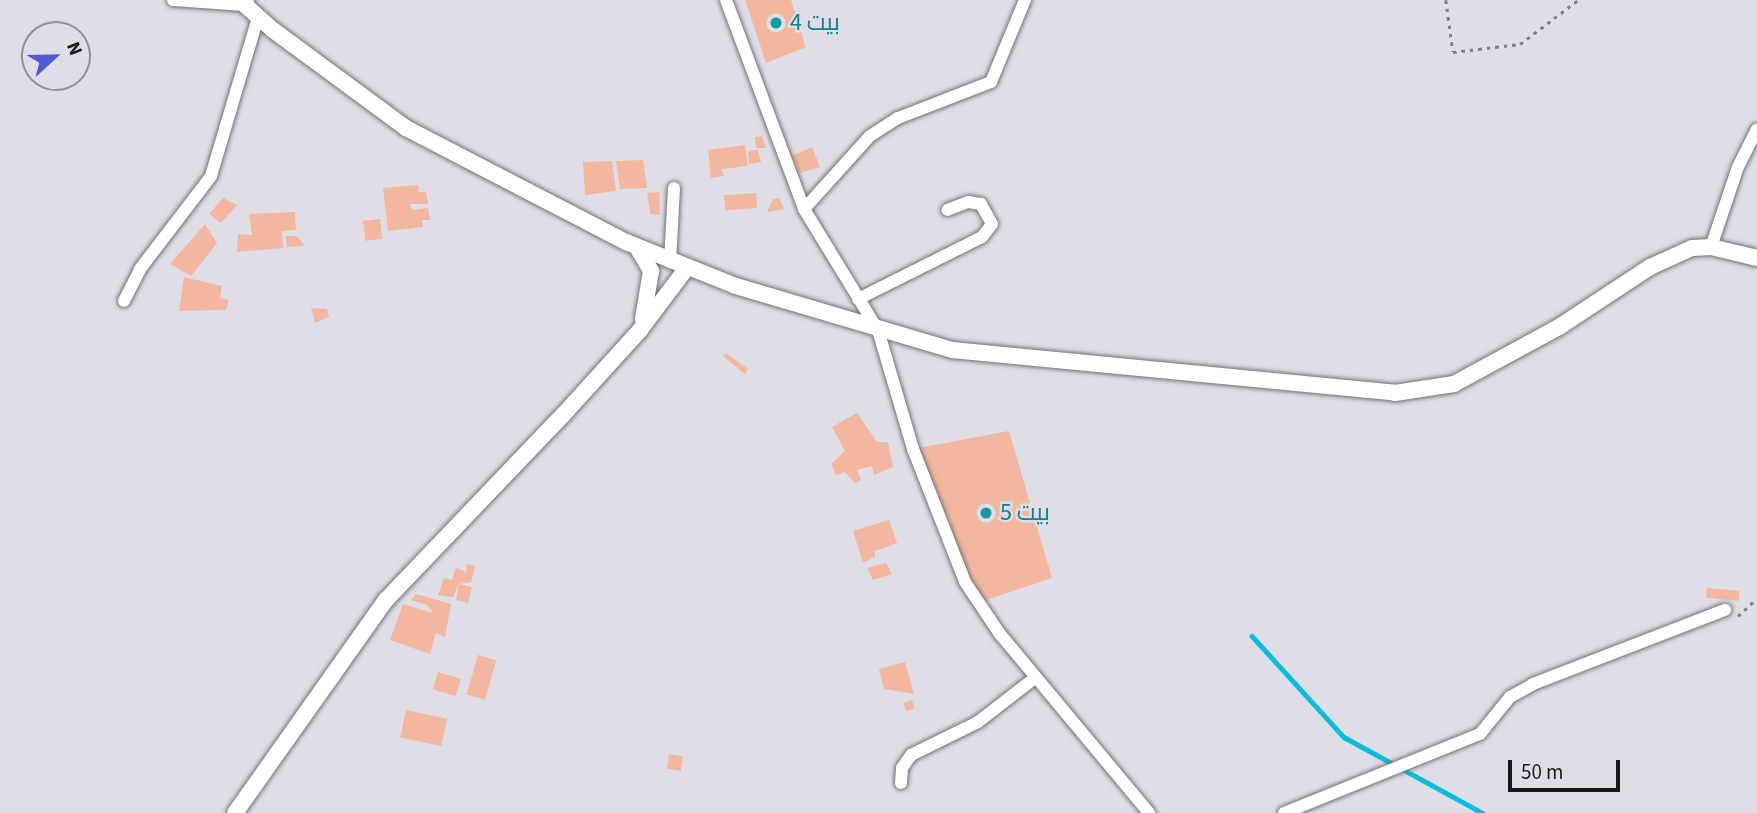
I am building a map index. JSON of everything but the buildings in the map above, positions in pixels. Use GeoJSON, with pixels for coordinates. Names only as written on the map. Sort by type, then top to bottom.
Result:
{"type":"FeatureCollection","features":[{"type":"Feature","properties":{"kind":"street"},"geometry":{"type":"LineString","coordinates":[[173,0],[245,3],[258,17],[407,128],[633,245],[686,269],[878,330],[993,355],[1395,393],[1454,384],[1559,327],[1650,267],[1692,248],[1711,247],[1757,258]]}},
{"type":"Feature","properties":{"kind":"street"},"geometry":{"type":"LineString","coordinates":[[726,0],[804,209],[878,330],[913,449],[965,582],[1036,677],[1149,813]]}},
{"type":"Feature","properties":{"kind":"street"},"geometry":{"type":"LineString","coordinates":[[804,209],[870,136],[898,118],[991,82],[999,73],[1025,0]]}},
{"type":"Feature","properties":{"kind":"street"},"geometry":{"type":"LineString","coordinates":[[124,301],[140,269],[211,176],[258,17]]}},
{"type":"Feature","properties":{"kind":"street"},"geometry":{"type":"LineString","coordinates":[[1711,247],[1741,158],[1757,129]]}},
{"type":"Feature","properties":{"kind":"street"},"geometry":{"type":"LineString","coordinates":[[670,262],[674,188]]}},
{"type":"Feature","properties":{"kind":"street"},"geometry":{"type":"LineString","coordinates":[[858,299],[982,237],[992,224],[981,204],[968,202],[947,210]]}},
{"type":"Feature","properties":{"kind":"street"},"geometry":{"type":"LineString","coordinates":[[633,245],[651,271],[647,312],[637,333]]}},
{"type":"Feature","properties":{"kind":"street"},"geometry":{"type":"LineString","coordinates":[[235,813],[386,600],[637,333],[686,269]]}},
{"type":"Feature","properties":{"kind":"street"},"geometry":{"type":"LineString","coordinates":[[1284,813],[1480,734],[1510,697],[1533,684],[1725,610]]}},
{"type":"Feature","properties":{"kind":"street"},"geometry":{"type":"LineString","coordinates":[[901,783],[902,768],[911,755],[978,722],[1036,677]]}},
{"type":"Feature","properties":{"kind":"path"},"geometry":{"type":"LineString","coordinates":[[1446,0],[1453,51],[1520,44],[1577,0]]}},
{"type":"Feature","properties":{"kind":"path"},"geometry":{"type":"LineString","coordinates":[[1725,610],[1739,616],[1756,599]]}},
{"type":"Feature","properties":{"kind":"waterway"},"geometry":{"type":"LineString","coordinates":[[1252,636],[1344,737],[1483,813]]}},
{"type":"Feature","properties":{"kind":"place","name":"بيت 4"},"geometry":{"type":"Point","coordinates":[776,23]}},
{"type":"Feature","properties":{"kind":"place","name":"بيت 5"},"geometry":{"type":"Point","coordinates":[986,513]}}]}
